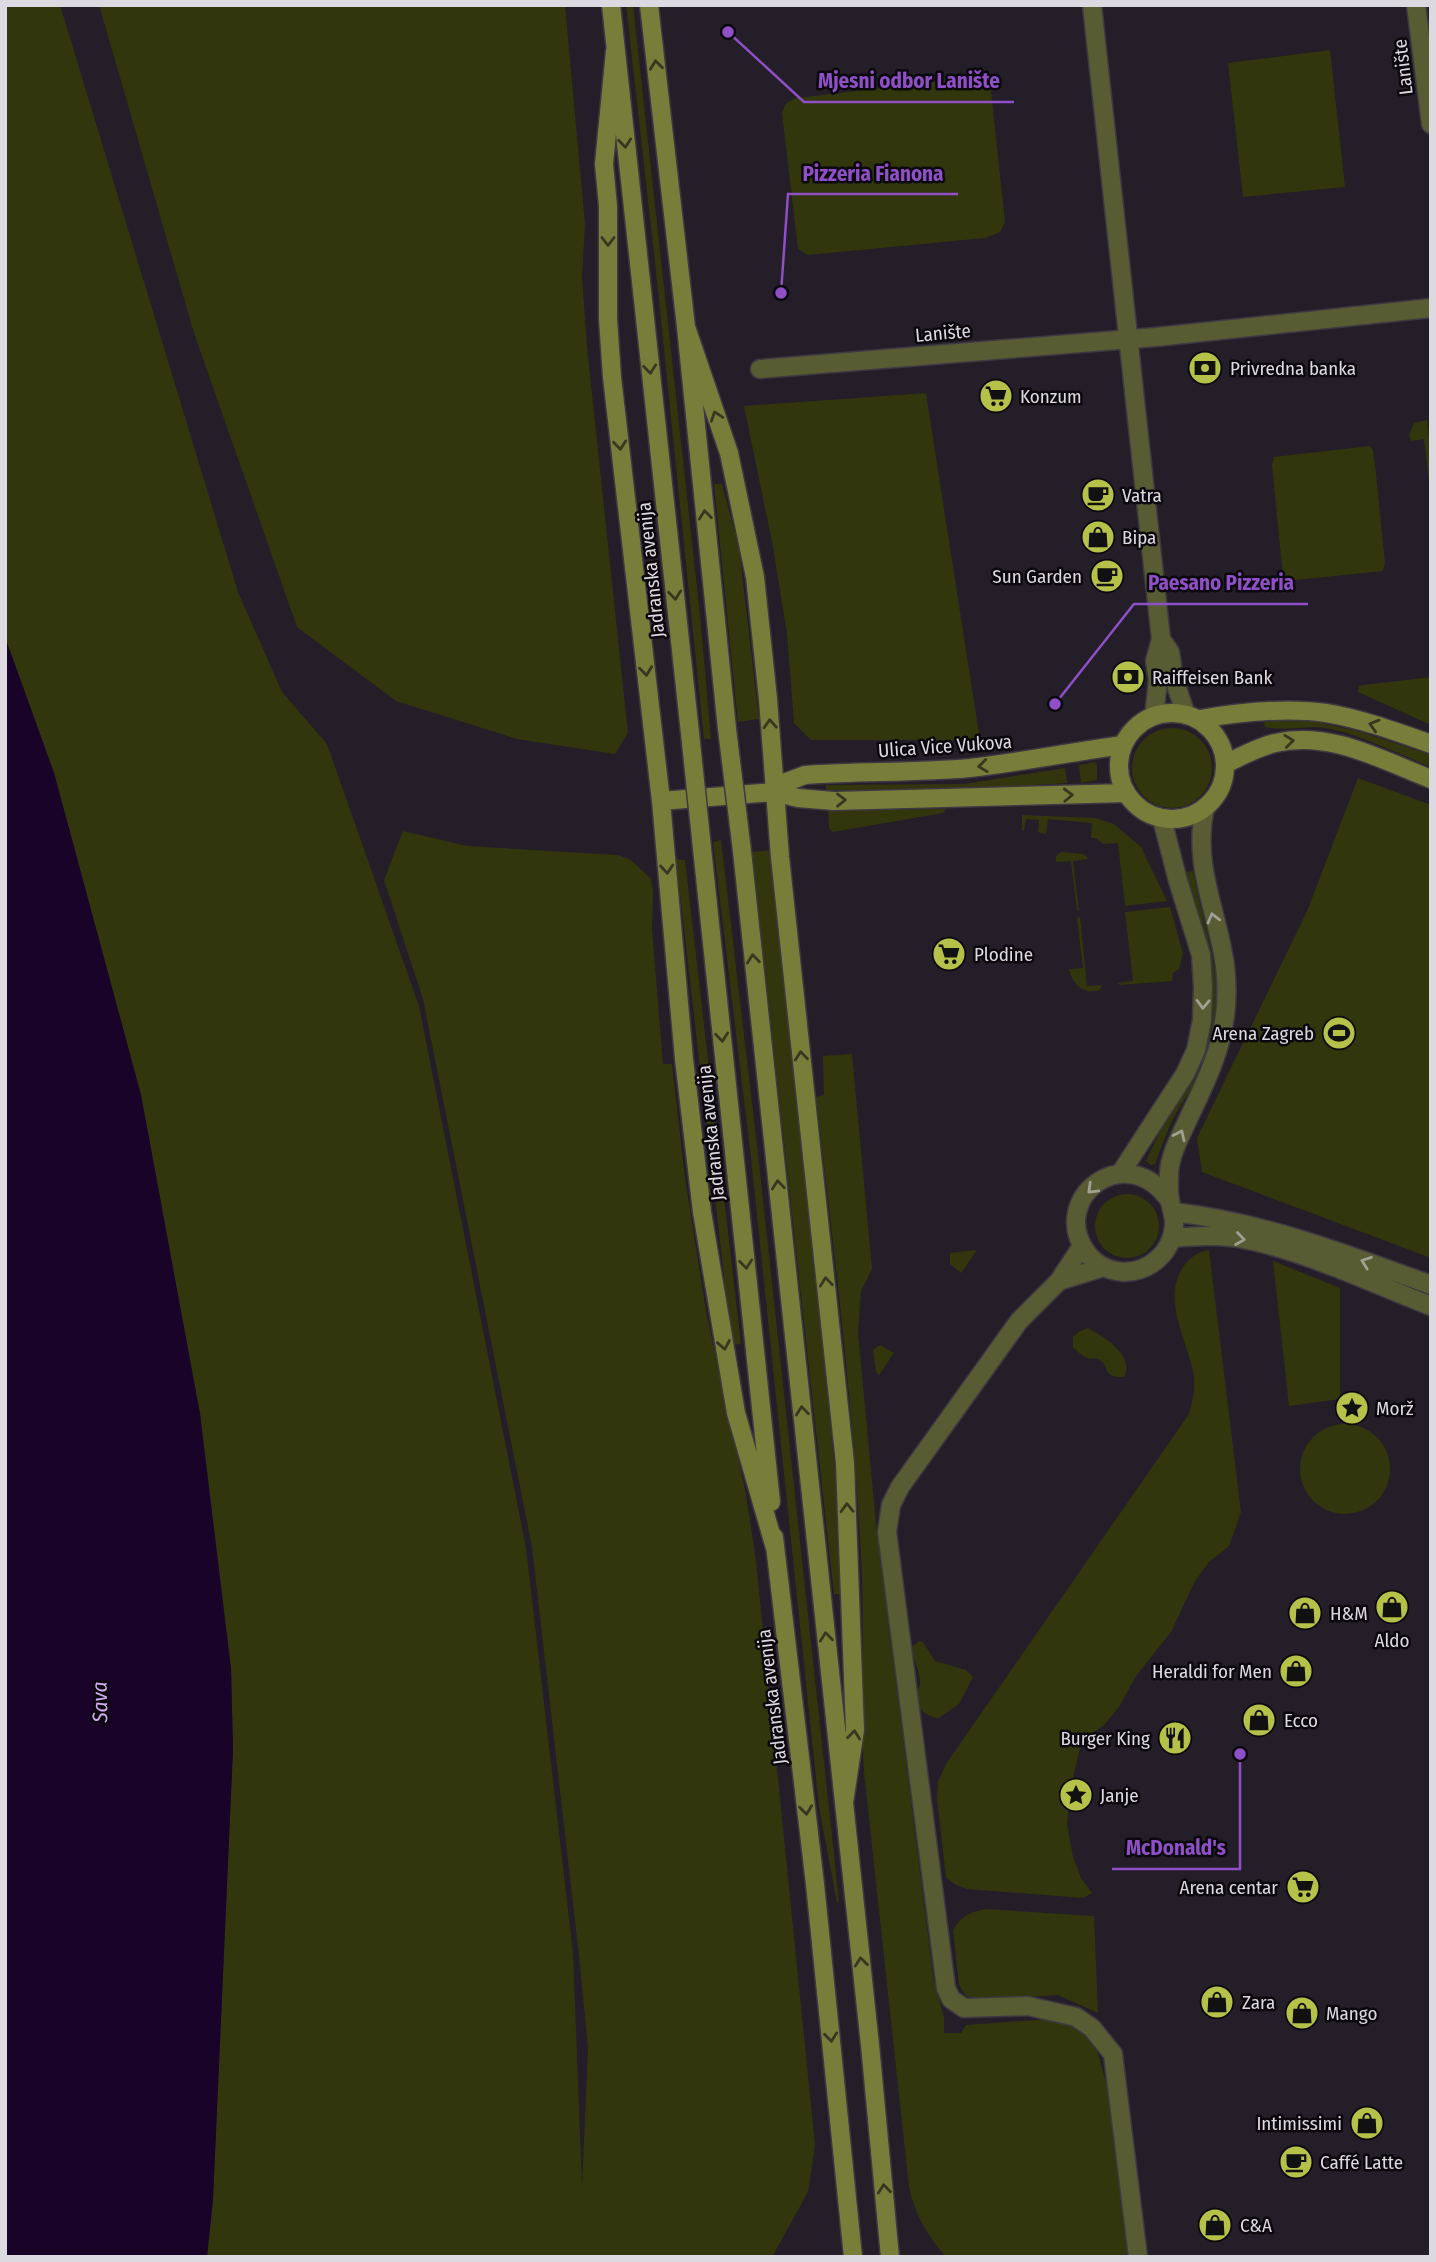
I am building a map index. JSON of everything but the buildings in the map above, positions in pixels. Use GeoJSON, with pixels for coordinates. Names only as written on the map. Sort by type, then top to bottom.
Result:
{"type":"FeatureCollection","features":[{"type":"Feature","properties":{"kind":"main road","name":"Jadranska avenija"},"geometry":{"type":"LineString","coordinates":[[611,5],[853,2257]]}},
{"type":"Feature","properties":{"kind":"main road"},"geometry":{"type":"LineString","coordinates":[[649,5],[844,1803],[890,2257]]}},
{"type":"Feature","properties":{"kind":"main road"},"geometry":{"type":"LineString","coordinates":[[615,51],[604,164],[608,206],[608,319],[612,377],[661,801],[684,1059],[702,1212],[736,1413],[775,1548]]}},
{"type":"Feature","properties":{"kind":"main road"},"geometry":{"type":"LineString","coordinates":[[686,327],[729,453],[755,577],[768,699],[774,792],[845,1463],[855,1730],[844,1803]]}},
{"type":"Feature","properties":{"kind":"main road"},"geometry":{"type":"LineString","coordinates":[[1193,717],[1209,726],[1222,746],[1225,764],[1220,789],[1205,808],[1188,817],[1162,819],[1146,813],[1126,793],[1120,779],[1119,763],[1123,745],[1138,726],[1154,716],[1167,713],[1193,717],[1261,711],[1317,712],[1373,725],[1431,744]]}},
{"type":"Feature","properties":{"kind":"main road"},"geometry":{"type":"LineString","coordinates":[[1225,764],[1276,743],[1318,740],[1343,745],[1431,779]]}},
{"type":"Feature","properties":{"kind":"main road","name":"Ulica Vice Vukova"},"geometry":{"type":"LineString","coordinates":[[774,792],[784,783],[804,775],[967,768],[1123,745]]}},
{"type":"Feature","properties":{"kind":"main road","name":"Ulica Vice Vukova"},"geometry":{"type":"LineString","coordinates":[[661,801],[774,792],[818,801],[1126,793]]}},
{"type":"Feature","properties":{"kind":"street"},"geometry":{"type":"LineString","coordinates":[[1092,5],[1161,639],[1156,662],[1158,680],[1154,716]]}},
{"type":"Feature","properties":{"kind":"street","name":"Lanište"},"geometry":{"type":"LineString","coordinates":[[1416,5],[1431,124]]}},
{"type":"Feature","properties":{"kind":"street","name":"Lanište"},"geometry":{"type":"LineString","coordinates":[[760,369],[1129,339],[1431,308]]}},
{"type":"Feature","properties":{"kind":"street"},"geometry":{"type":"LineString","coordinates":[[1161,639],[1170,652],[1174,679],[1193,717]]}},
{"type":"Feature","properties":{"kind":"street"},"geometry":{"type":"LineString","coordinates":[[1205,808],[1201,835],[1203,862],[1206,892],[1223,954],[1226,980],[1225,1016],[1215,1061],[1175,1148],[1169,1170],[1171,1206],[1172,1238],[1165,1251],[1154,1262],[1141,1269],[1116,1271],[1104,1267],[1091,1258],[1082,1246],[1077,1232],[1076,1216],[1091,1187],[1104,1178],[1135,1174],[1161,1189],[1171,1206],[1300,1238],[1431,1284]]}},
{"type":"Feature","properties":{"kind":"street"},"geometry":{"type":"LineString","coordinates":[[1120,1174],[1185,1074],[1196,1050],[1202,1020],[1200,955],[1162,819]]}},
{"type":"Feature","properties":{"kind":"street"},"geometry":{"type":"LineString","coordinates":[[1172,1238],[1212,1236],[1247,1239],[1293,1253],[1431,1306]]}},
{"type":"Feature","properties":{"kind":"street"},"geometry":{"type":"LineString","coordinates":[[1082,1246],[1059,1281],[1019,1321],[915,1465],[891,1504],[887,1532],[946,1988],[951,1999],[964,2008],[1028,2006],[1076,2017],[1092,2028],[1113,2054],[1138,2257]]}},
{"type":"Feature","properties":{"kind":"street"},"geometry":{"type":"LineString","coordinates":[[1059,1281],[1104,1267]]}},
{"type":"Feature","properties":{"kind":"green space"},"geometry":{"type":"Polygon","coordinates":[[[5,5],[60,5],[238,592],[282,692],[327,744],[419,1006],[526,1548],[573,1953],[582,2186],[588,2048],[532,1547],[423,999],[384,880],[403,831],[467,846],[618,855],[631,860],[651,879],[652,929],[663,1064],[672,1064],[685,1178],[706,1311],[746,1494],[756,1561],[815,2145],[808,2192],[772,2257],[207,2257],[213,2199],[233,1749],[231,1669],[200,1414],[141,1095],[54,773],[5,637],[5,5]]]}},
{"type":"Feature","properties":{"kind":"green space"},"geometry":{"type":"Polygon","coordinates":[[[99,5],[565,5],[585,224],[582,277],[587,347],[628,733],[615,754],[517,739],[396,701],[297,627],[194,333],[99,5]]]}},
{"type":"Feature","properties":{"kind":"green space"},"geometry":{"type":"Polygon","coordinates":[[[626,5],[633,5],[700,615],[711,739],[704,739],[626,5]]]}},
{"type":"Feature","properties":{"kind":"green space"},"geometry":{"type":"Polygon","coordinates":[[[1330,50],[1345,187],[1243,197],[1228,63],[1330,50]]]}},
{"type":"Feature","properties":{"kind":"green space"},"geometry":{"type":"Polygon","coordinates":[[[977,77],[985,81],[991,91],[1005,222],[1000,232],[985,238],[808,255],[798,249],[782,113],[786,103],[796,98],[977,77]]]}},
{"type":"Feature","properties":{"kind":"green space"},"geometry":{"type":"Polygon","coordinates":[[[926,393],[980,740],[811,740],[794,723],[787,634],[773,547],[744,406],[926,393]]]}},
{"type":"Feature","properties":{"kind":"green space"},"geometry":{"type":"Polygon","coordinates":[[[1427,420],[1431,455],[1431,499],[1424,439],[1411,441],[1409,435],[1414,423],[1427,420]]]}},
{"type":"Feature","properties":{"kind":"green space"},"geometry":{"type":"Polygon","coordinates":[[[1370,446],[1375,464],[1385,563],[1383,571],[1286,581],[1283,576],[1272,465],[1274,457],[1370,446]]]}},
{"type":"Feature","properties":{"kind":"green space"},"geometry":{"type":"Polygon","coordinates":[[[714,484],[722,484],[739,548],[759,719],[738,722],[714,484]]]}},
{"type":"Feature","properties":{"kind":"green space"},"geometry":{"type":"Polygon","coordinates":[[[1431,677],[1431,725],[1358,692],[1359,686],[1431,677]]]}},
{"type":"Feature","properties":{"kind":"green space"},"geometry":{"type":"Polygon","coordinates":[[[1308,720],[1361,732],[1431,755],[1431,767],[1344,732],[1315,727],[1273,728],[1265,727],[1264,723],[1308,720]]]}},
{"type":"Feature","properties":{"kind":"green space"},"geometry":{"type":"Polygon","coordinates":[[[1172,728],[1187,731],[1200,740],[1209,753],[1212,768],[1209,783],[1200,796],[1187,805],[1172,808],[1157,805],[1144,796],[1135,783],[1132,768],[1135,753],[1144,740],[1157,731],[1172,728]]]}},
{"type":"Feature","properties":{"kind":"green space"},"geometry":{"type":"Polygon","coordinates":[[[1095,762],[1097,780],[1081,783],[1079,765],[1095,762]]]}},
{"type":"Feature","properties":{"kind":"green space"},"geometry":{"type":"Polygon","coordinates":[[[1065,768],[1067,783],[955,790],[826,790],[826,785],[964,784],[1065,768]]]}},
{"type":"Feature","properties":{"kind":"green space","name":"Arena Zagreb"},"geometry":{"type":"Polygon","coordinates":[[[1358,778],[1431,805],[1431,1258],[1202,1172],[1197,1138],[1308,909],[1358,778]]]}},
{"type":"Feature","properties":{"kind":"green space"},"geometry":{"type":"Polygon","coordinates":[[[946,809],[943,813],[833,832],[829,828],[828,810],[946,809]]]}},
{"type":"Feature","properties":{"kind":"green space"},"geometry":{"type":"Polygon","coordinates":[[[1022,815],[1095,818],[1114,824],[1141,847],[1167,901],[1125,906],[1118,843],[1103,844],[1096,838],[1091,838],[1092,823],[1048,819],[1046,834],[1038,832],[1039,820],[1026,819],[1024,831],[1022,830],[1022,815]]]}},
{"type":"Feature","properties":{"kind":"green space"},"geometry":{"type":"Polygon","coordinates":[[[721,840],[758,1154],[839,1901],[837,1903],[819,1807],[751,1158],[713,842],[721,840]]]}},
{"type":"Feature","properties":{"kind":"green space"},"geometry":{"type":"Polygon","coordinates":[[[772,850],[837,1490],[840,1594],[834,1594],[752,852],[772,850]]]}},
{"type":"Feature","properties":{"kind":"green space"},"geometry":{"type":"Polygon","coordinates":[[[1061,852],[1083,854],[1088,859],[1073,861],[1079,911],[1071,861],[1056,862],[1056,856],[1061,852]]]}},
{"type":"Feature","properties":{"kind":"green space"},"geometry":{"type":"Polygon","coordinates":[[[676,859],[685,860],[741,1344],[732,1345],[676,859]]]}},
{"type":"Feature","properties":{"kind":"green space"},"geometry":{"type":"Polygon","coordinates":[[[1193,871],[1215,972],[1216,1021],[1200,1074],[1174,1116],[1155,1164],[1151,1165],[1146,1161],[1170,1112],[1190,1081],[1208,1026],[1211,1001],[1207,952],[1186,872],[1193,871]]]}},
{"type":"Feature","properties":{"kind":"green space"},"geometry":{"type":"Polygon","coordinates":[[[1170,907],[1183,954],[1172,981],[1120,985],[1118,983],[1133,981],[1125,912],[1170,907]]]}},
{"type":"Feature","properties":{"kind":"green space"},"geometry":{"type":"Polygon","coordinates":[[[1080,917],[1087,986],[1102,985],[1100,990],[1084,990],[1073,980],[1069,969],[1083,968],[1077,918],[1080,917]]]}},
{"type":"Feature","properties":{"kind":"green space"},"geometry":{"type":"Polygon","coordinates":[[[852,1054],[872,1269],[861,1291],[858,1332],[877,1534],[934,1982],[944,2017],[944,2033],[961,2033],[966,2025],[1051,2019],[1070,2024],[1087,2037],[1097,2050],[1107,2086],[1128,2257],[946,2257],[923,2224],[909,2187],[864,1772],[862,1582],[858,1498],[816,1097],[824,1095],[823,1056],[852,1054]]]}},
{"type":"Feature","properties":{"kind":"green space"},"geometry":{"type":"Polygon","coordinates":[[[1127,1194],[1145,1200],[1153,1208],[1159,1226],[1153,1244],[1145,1252],[1127,1258],[1109,1252],[1101,1244],[1095,1226],[1101,1208],[1109,1200],[1127,1194]]]}},
{"type":"Feature","properties":{"kind":"green space"},"geometry":{"type":"Polygon","coordinates":[[[977,1250],[961,1273],[950,1264],[950,1253],[977,1250]]]}},
{"type":"Feature","properties":{"kind":"green space"},"geometry":{"type":"Polygon","coordinates":[[[1209,1250],[1241,1512],[1229,1546],[1209,1562],[1195,1581],[1171,1632],[1136,1676],[1119,1707],[1104,1725],[1087,1737],[1080,1748],[1070,1790],[1067,1824],[1073,1857],[1081,1878],[1092,1893],[1083,1898],[967,1889],[954,1884],[946,1877],[937,1799],[938,1782],[946,1764],[1189,1414],[1194,1393],[1194,1377],[1178,1319],[1175,1292],[1177,1279],[1186,1263],[1201,1252],[1209,1250]]]}},
{"type":"Feature","properties":{"kind":"green space"},"geometry":{"type":"Polygon","coordinates":[[[1273,1261],[1340,1288],[1340,1399],[1289,1406],[1273,1261]]]}},
{"type":"Feature","properties":{"kind":"green space"},"geometry":{"type":"Polygon","coordinates":[[[1088,1328],[1122,1354],[1126,1369],[1124,1377],[1112,1375],[1102,1361],[1087,1358],[1073,1348],[1073,1337],[1088,1328]]]}},
{"type":"Feature","properties":{"kind":"green space"},"geometry":{"type":"Polygon","coordinates":[[[880,1345],[894,1353],[879,1375],[876,1372],[873,1350],[880,1345]]]}},
{"type":"Feature","properties":{"kind":"green space"},"geometry":{"type":"Polygon","coordinates":[[[1345,1424],[1362,1428],[1377,1437],[1386,1452],[1390,1469],[1386,1486],[1377,1501],[1362,1510],[1345,1514],[1328,1510],[1313,1501],[1304,1486],[1300,1469],[1304,1452],[1313,1437],[1328,1428],[1345,1424]]]}},
{"type":"Feature","properties":{"kind":"green space"},"geometry":{"type":"Polygon","coordinates":[[[919,1641],[923,1642],[935,1661],[966,1670],[973,1677],[959,1704],[939,1718],[924,1712],[918,1706],[920,1680],[912,1647],[919,1641]]]}},
{"type":"Feature","properties":{"kind":"green space"},"geometry":{"type":"Polygon","coordinates":[[[987,1909],[1094,1916],[1098,2013],[1058,1995],[980,2000],[966,1996],[959,1985],[953,1930],[967,1915],[987,1909]]]}},
{"type":"Feature","properties":{"kind":"water","name":"Sava"},"geometry":{"type":"Polygon","coordinates":[[[5,637],[54,773],[141,1095],[200,1414],[231,1669],[233,1749],[213,2199],[207,2257],[5,2257],[5,637]]]}},
{"type":"Feature","properties":{"kind":"place","name":"Mjesni odbor Lanište"},"geometry":{"type":"Point","coordinates":[728,32]}},
{"type":"Feature","properties":{"kind":"place","name":"Pizzeria Fianona"},"geometry":{"type":"Point","coordinates":[781,293]}},
{"type":"Feature","properties":{"kind":"place","name":"Privredna banka"},"geometry":{"type":"Point","coordinates":[1205,368]}},
{"type":"Feature","properties":{"kind":"place","name":"Konzum"},"geometry":{"type":"Point","coordinates":[996,396]}},
{"type":"Feature","properties":{"kind":"place","name":"Vatra"},"geometry":{"type":"Point","coordinates":[1098,495]}},
{"type":"Feature","properties":{"kind":"place","name":"Bipa"},"geometry":{"type":"Point","coordinates":[1098,537]}},
{"type":"Feature","properties":{"kind":"place","name":"Sun Garden"},"geometry":{"type":"Point","coordinates":[1107,576]}},
{"type":"Feature","properties":{"kind":"place","name":"Raiffeisen Bank"},"geometry":{"type":"Point","coordinates":[1128,677]}},
{"type":"Feature","properties":{"kind":"place","name":"Paesano Pizzeria"},"geometry":{"type":"Point","coordinates":[1055,704]}},
{"type":"Feature","properties":{"kind":"place","name":"Plodine"},"geometry":{"type":"Point","coordinates":[949,954]}},
{"type":"Feature","properties":{"kind":"place","name":"Arena Zagreb"},"geometry":{"type":"Point","coordinates":[1339,1033]}},
{"type":"Feature","properties":{"kind":"place","name":"Morž"},"geometry":{"type":"Point","coordinates":[1352,1408]}},
{"type":"Feature","properties":{"kind":"place","name":"Aldo"},"geometry":{"type":"Point","coordinates":[1392,1607]}},
{"type":"Feature","properties":{"kind":"place","name":"H&M"},"geometry":{"type":"Point","coordinates":[1305,1613]}},
{"type":"Feature","properties":{"kind":"place","name":"Heraldi for Men"},"geometry":{"type":"Point","coordinates":[1296,1671]}},
{"type":"Feature","properties":{"kind":"place","name":"Ecco"},"geometry":{"type":"Point","coordinates":[1259,1720]}},
{"type":"Feature","properties":{"kind":"place","name":"Burger King"},"geometry":{"type":"Point","coordinates":[1175,1738]}},
{"type":"Feature","properties":{"kind":"place","name":"McDonald's"},"geometry":{"type":"Point","coordinates":[1240,1754]}},
{"type":"Feature","properties":{"kind":"place","name":"Janje"},"geometry":{"type":"Point","coordinates":[1076,1795]}},
{"type":"Feature","properties":{"kind":"place","name":"Arena centar"},"geometry":{"type":"Point","coordinates":[1303,1887]}},
{"type":"Feature","properties":{"kind":"place","name":"Zara"},"geometry":{"type":"Point","coordinates":[1217,2002]}},
{"type":"Feature","properties":{"kind":"place","name":"Mango"},"geometry":{"type":"Point","coordinates":[1302,2013]}},
{"type":"Feature","properties":{"kind":"place","name":"Intimissimi"},"geometry":{"type":"Point","coordinates":[1367,2123]}},
{"type":"Feature","properties":{"kind":"place","name":"Caffé Latte"},"geometry":{"type":"Point","coordinates":[1296,2162]}},
{"type":"Feature","properties":{"kind":"place","name":"C&A"},"geometry":{"type":"Point","coordinates":[1215,2225]}}]}
